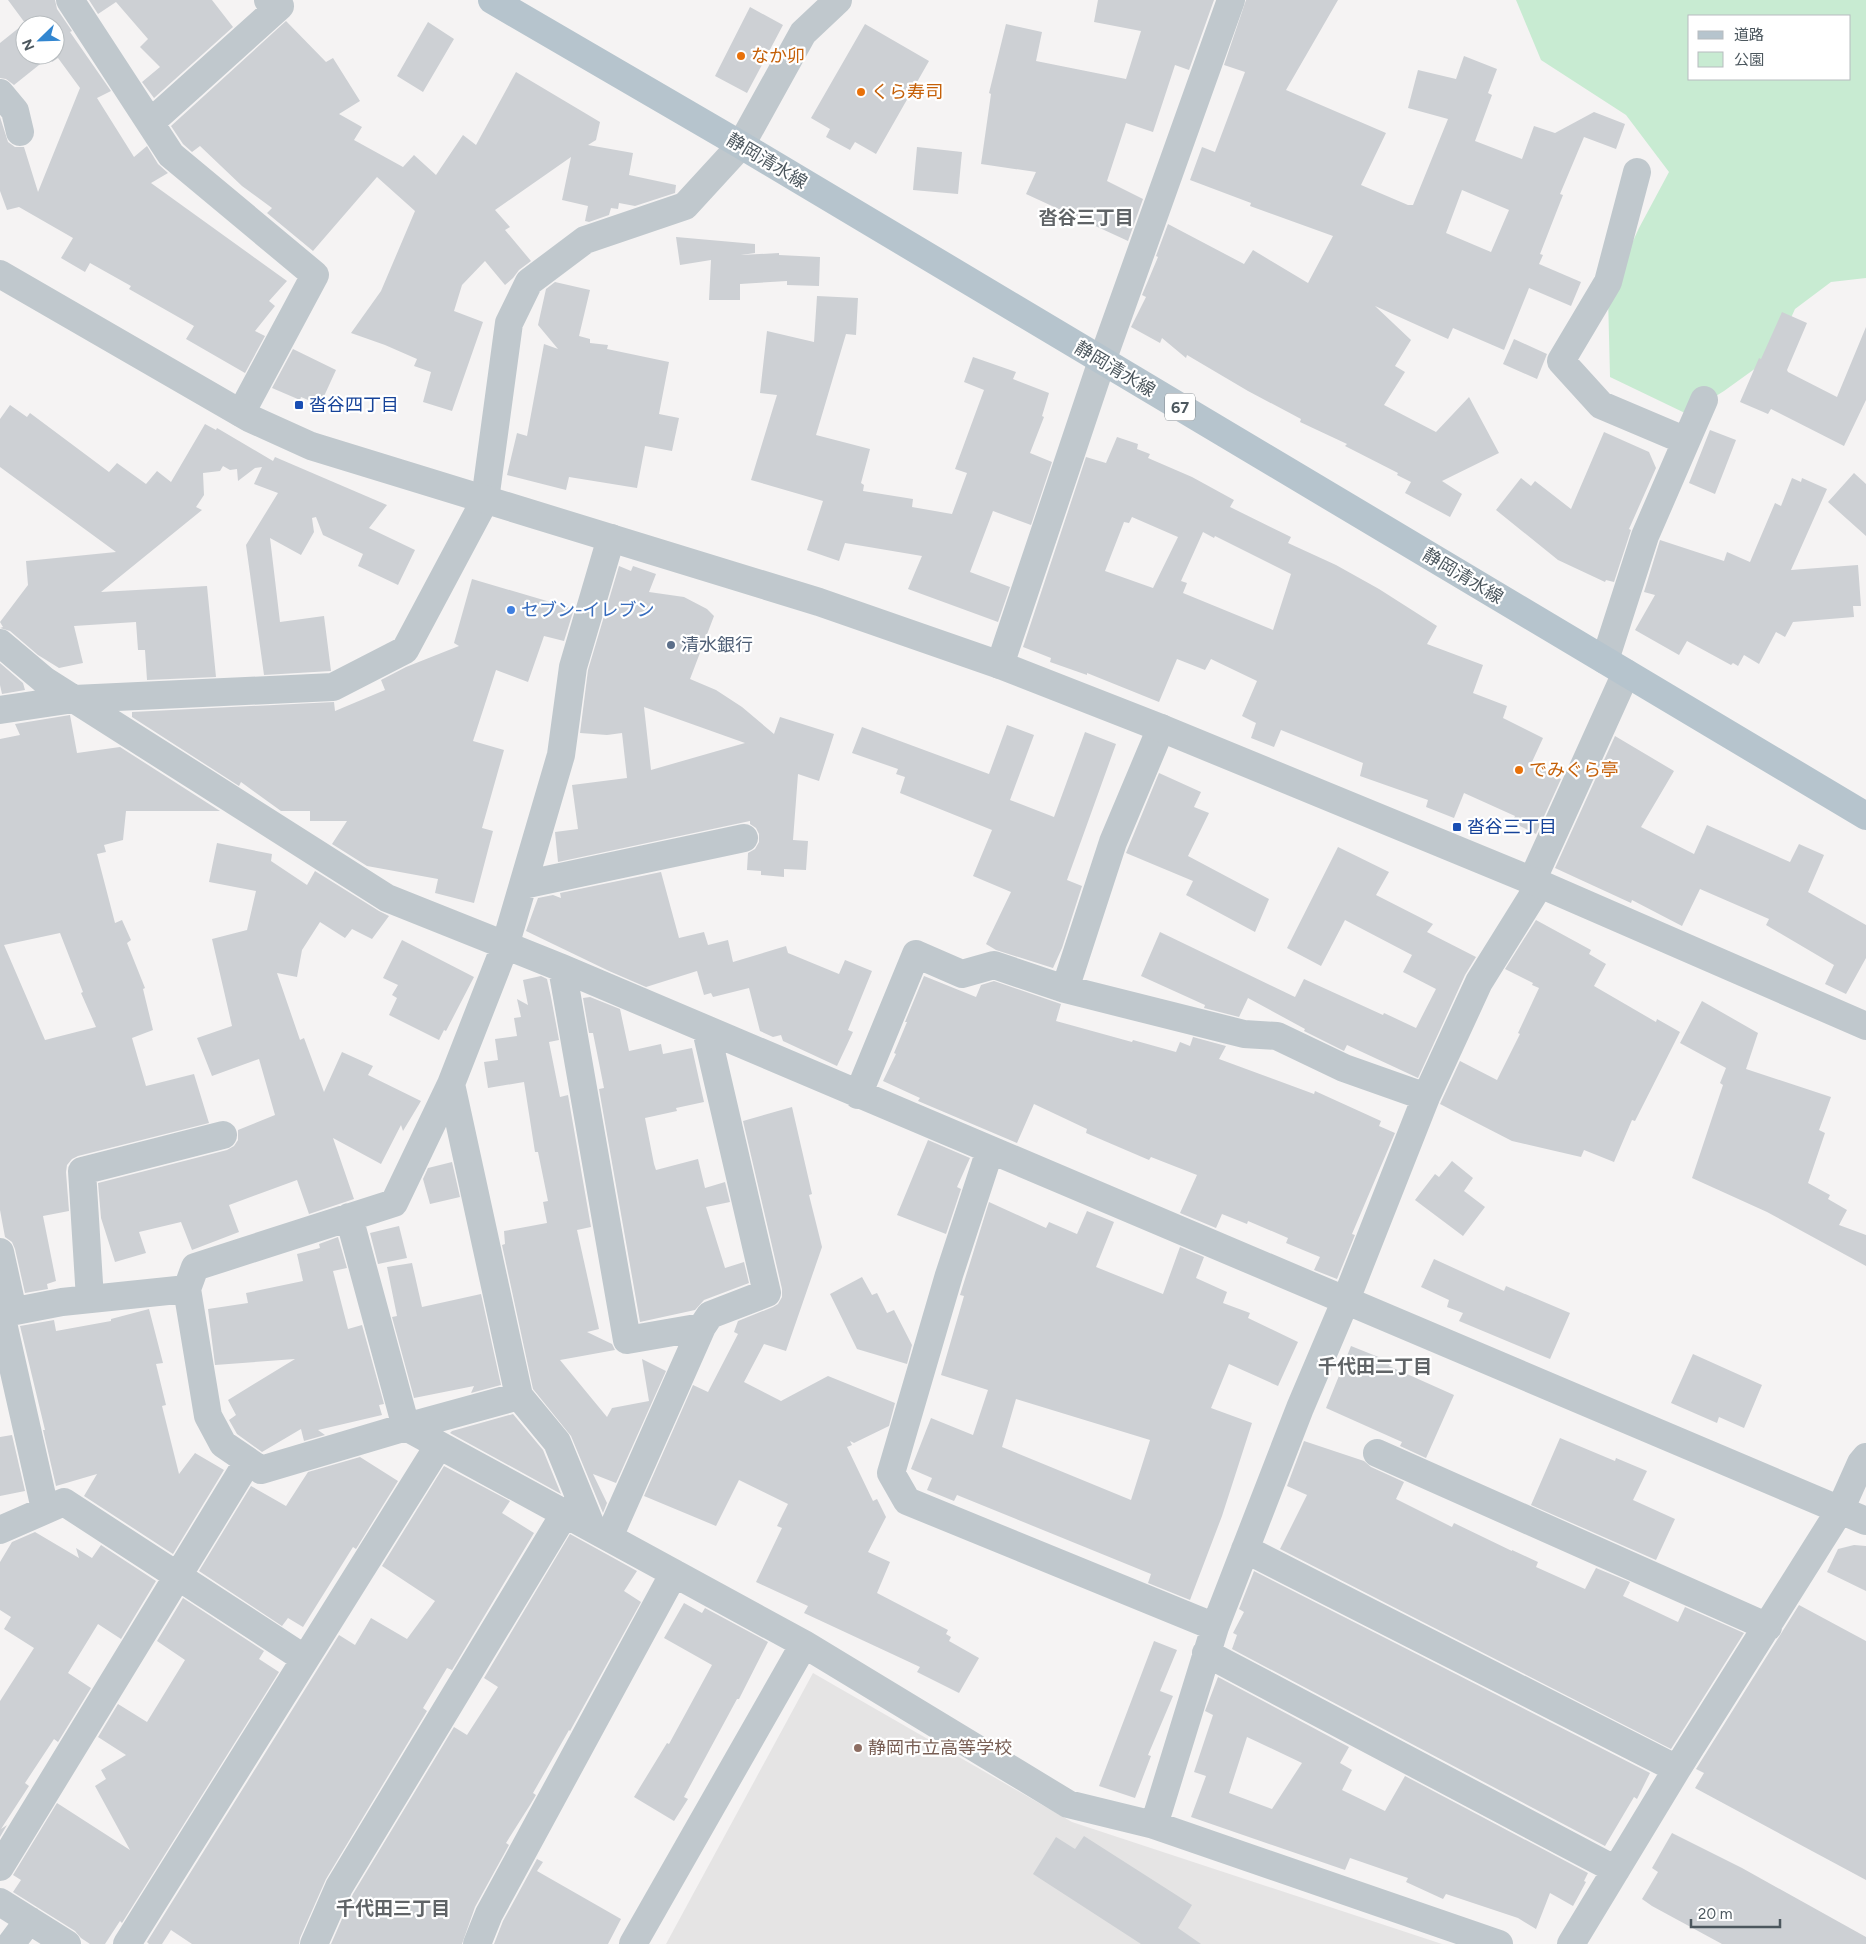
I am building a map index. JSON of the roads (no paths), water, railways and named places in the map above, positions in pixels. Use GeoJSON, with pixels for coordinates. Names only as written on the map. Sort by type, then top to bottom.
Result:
{"type":"FeatureCollection","features":[{"type":"Feature","properties":{"kind":"main road","name":"静岡清水線"},"geometry":{"type":"LineString","coordinates":[[492,0],[741,145],[1866,816]]}},
{"type":"Feature","properties":{"kind":"street"},"geometry":{"type":"LineString","coordinates":[[70,0],[171,155],[315,275],[241,413]]}},
{"type":"Feature","properties":{"kind":"street"},"geometry":{"type":"LineString","coordinates":[[150,122],[280,6],[268,0]]}},
{"type":"Feature","properties":{"kind":"street"},"geometry":{"type":"LineString","coordinates":[[0,710],[74,698],[333,687],[405,650],[485,500],[509,323],[528,282],[585,240],[685,206],[741,145],[803,33],[838,0]]}},
{"type":"Feature","properties":{"kind":"street"},"geometry":{"type":"LineString","coordinates":[[1000,665],[1102,361],[1231,0]]}},
{"type":"Feature","properties":{"kind":"street"},"geometry":{"type":"LineString","coordinates":[[0,93],[15,111],[20,132]]}},
{"type":"Feature","properties":{"kind":"street"},"geometry":{"type":"LineString","coordinates":[[1637,172],[1608,282],[1561,361],[1601,405],[1686,441]]}},
{"type":"Feature","properties":{"kind":"street"},"geometry":{"type":"LineString","coordinates":[[0,274],[241,413],[311,446],[819,602],[1000,665],[1161,728],[1536,883],[1866,1026]]}},
{"type":"Feature","properties":{"kind":"street"},"geometry":{"type":"LineString","coordinates":[[1154,1825],[1215,1627],[1300,1408],[1345,1302],[1426,1097],[1479,982],[1536,883],[1616,667],[1645,536],[1704,400]]}},
{"type":"Feature","properties":{"kind":"street"},"geometry":{"type":"LineString","coordinates":[[519,1396],[406,1426],[260,1470],[223,1444],[208,1416],[187,1289],[195,1266],[394,1203],[451,1084],[504,946],[561,755],[573,667],[611,538]]}},
{"type":"Feature","properties":{"kind":"street"},"geometry":{"type":"LineString","coordinates":[[0,643],[44,680],[387,898],[562,968],[1345,1302],[1866,1521]]}},
{"type":"Feature","properties":{"kind":"street"},"geometry":{"type":"LineString","coordinates":[[1065,989],[1113,842],[1161,728]]}},
{"type":"Feature","properties":{"kind":"street"},"geometry":{"type":"LineString","coordinates":[[523,885],[744,838]]}},
{"type":"Feature","properties":{"kind":"street"},"geometry":{"type":"LineString","coordinates":[[858,1095],[916,954],[962,974],[994,965],[1065,989],[1244,1034],[1277,1036],[1344,1068],[1426,1097]]}},
{"type":"Feature","properties":{"kind":"street"},"geometry":{"type":"LineString","coordinates":[[562,968],[627,1340],[702,1327]]}},
{"type":"Feature","properties":{"kind":"street"},"geometry":{"type":"LineString","coordinates":[[600,1532],[702,1327],[710,1315],[767,1293],[706,1030]]}},
{"type":"Feature","properties":{"kind":"street"},"geometry":{"type":"LineString","coordinates":[[451,1084],[519,1396],[557,1442],[600,1532]]}},
{"type":"Feature","properties":{"kind":"street"},"geometry":{"type":"LineString","coordinates":[[90,1299],[82,1171],[223,1135]]}},
{"type":"Feature","properties":{"kind":"street"},"geometry":{"type":"LineString","coordinates":[[990,1150],[949,1274],[891,1473],[907,1501],[1215,1627]]}},
{"type":"Feature","properties":{"kind":"street"},"geometry":{"type":"LineString","coordinates":[[349,1217],[406,1426],[804,1644],[1068,1804],[1154,1825],[1499,1944]]}},
{"type":"Feature","properties":{"kind":"street"},"geometry":{"type":"LineString","coordinates":[[0,1252],[5,1313],[45,1509]]}},
{"type":"Feature","properties":{"kind":"street"},"geometry":{"type":"LineString","coordinates":[[5,1313],[62,1302],[187,1289]]}},
{"type":"Feature","properties":{"kind":"street"},"geometry":{"type":"LineString","coordinates":[[127,1944],[439,1445]]}},
{"type":"Feature","properties":{"kind":"street"},"geometry":{"type":"LineString","coordinates":[[1377,1453],[1768,1626]]}},
{"type":"Feature","properties":{"kind":"street"},"geometry":{"type":"LineString","coordinates":[[1572,1944],[1677,1769],[1840,1510],[1861,1463],[1866,1457]]}},
{"type":"Feature","properties":{"kind":"street"},"geometry":{"type":"LineString","coordinates":[[0,1867],[248,1461]]}},
{"type":"Feature","properties":{"kind":"street"},"geometry":{"type":"LineString","coordinates":[[0,1530],[64,1502],[305,1659]]}},
{"type":"Feature","properties":{"kind":"street"},"geometry":{"type":"LineString","coordinates":[[314,1944],[339,1887],[565,1513]]}},
{"type":"Feature","properties":{"kind":"street"},"geometry":{"type":"LineString","coordinates":[[1245,1549],[1677,1769]]}},
{"type":"Feature","properties":{"kind":"street"},"geometry":{"type":"LineString","coordinates":[[477,1944],[489,1914],[674,1573]]}},
{"type":"Feature","properties":{"kind":"street"},"geometry":{"type":"LineString","coordinates":[[633,1944],[804,1644]]}},
{"type":"Feature","properties":{"kind":"street"},"geometry":{"type":"LineString","coordinates":[[1206,1654],[1616,1870]]}},
{"type":"Feature","properties":{"kind":"street"},"geometry":{"type":"LineString","coordinates":[[0,1902],[67,1944]]}},
{"type":"Feature","properties":{"kind":"street"},"geometry":{"type":"LineString","coordinates":[[11,1944],[28,1920]]}},
{"type":"Feature","properties":{"kind":"place","name":"なか卯"},"geometry":{"type":"Point","coordinates":[741,56]}},
{"type":"Feature","properties":{"kind":"place","name":"くら寿司"},"geometry":{"type":"Point","coordinates":[861,92]}},
{"type":"Feature","properties":{"kind":"place","name":"沓谷四丁目"},"geometry":{"type":"Point","coordinates":[299,405]}},
{"type":"Feature","properties":{"kind":"place","name":"セブン-イレブン"},"geometry":{"type":"Point","coordinates":[511,610]}},
{"type":"Feature","properties":{"kind":"place","name":"清水銀行"},"geometry":{"type":"Point","coordinates":[671,645]}},
{"type":"Feature","properties":{"kind":"place","name":"でみぐら亭"},"geometry":{"type":"Point","coordinates":[1519,770]}},
{"type":"Feature","properties":{"kind":"place","name":"沓谷三丁目"},"geometry":{"type":"Point","coordinates":[1457,827]}},
{"type":"Feature","properties":{"kind":"place","name":"静岡市立高等学校"},"geometry":{"type":"Point","coordinates":[858,1748]}},
{"type":"Feature","properties":{"kind":"district","name":"沓谷三丁目"},"geometry":{"type":"Point","coordinates":[1086,217]}},
{"type":"Feature","properties":{"kind":"district","name":"千代田二丁目"},"geometry":{"type":"Point","coordinates":[1375,1366]}},
{"type":"Feature","properties":{"kind":"district","name":"千代田三丁目"},"geometry":{"type":"Point","coordinates":[393,1908]}}]}
